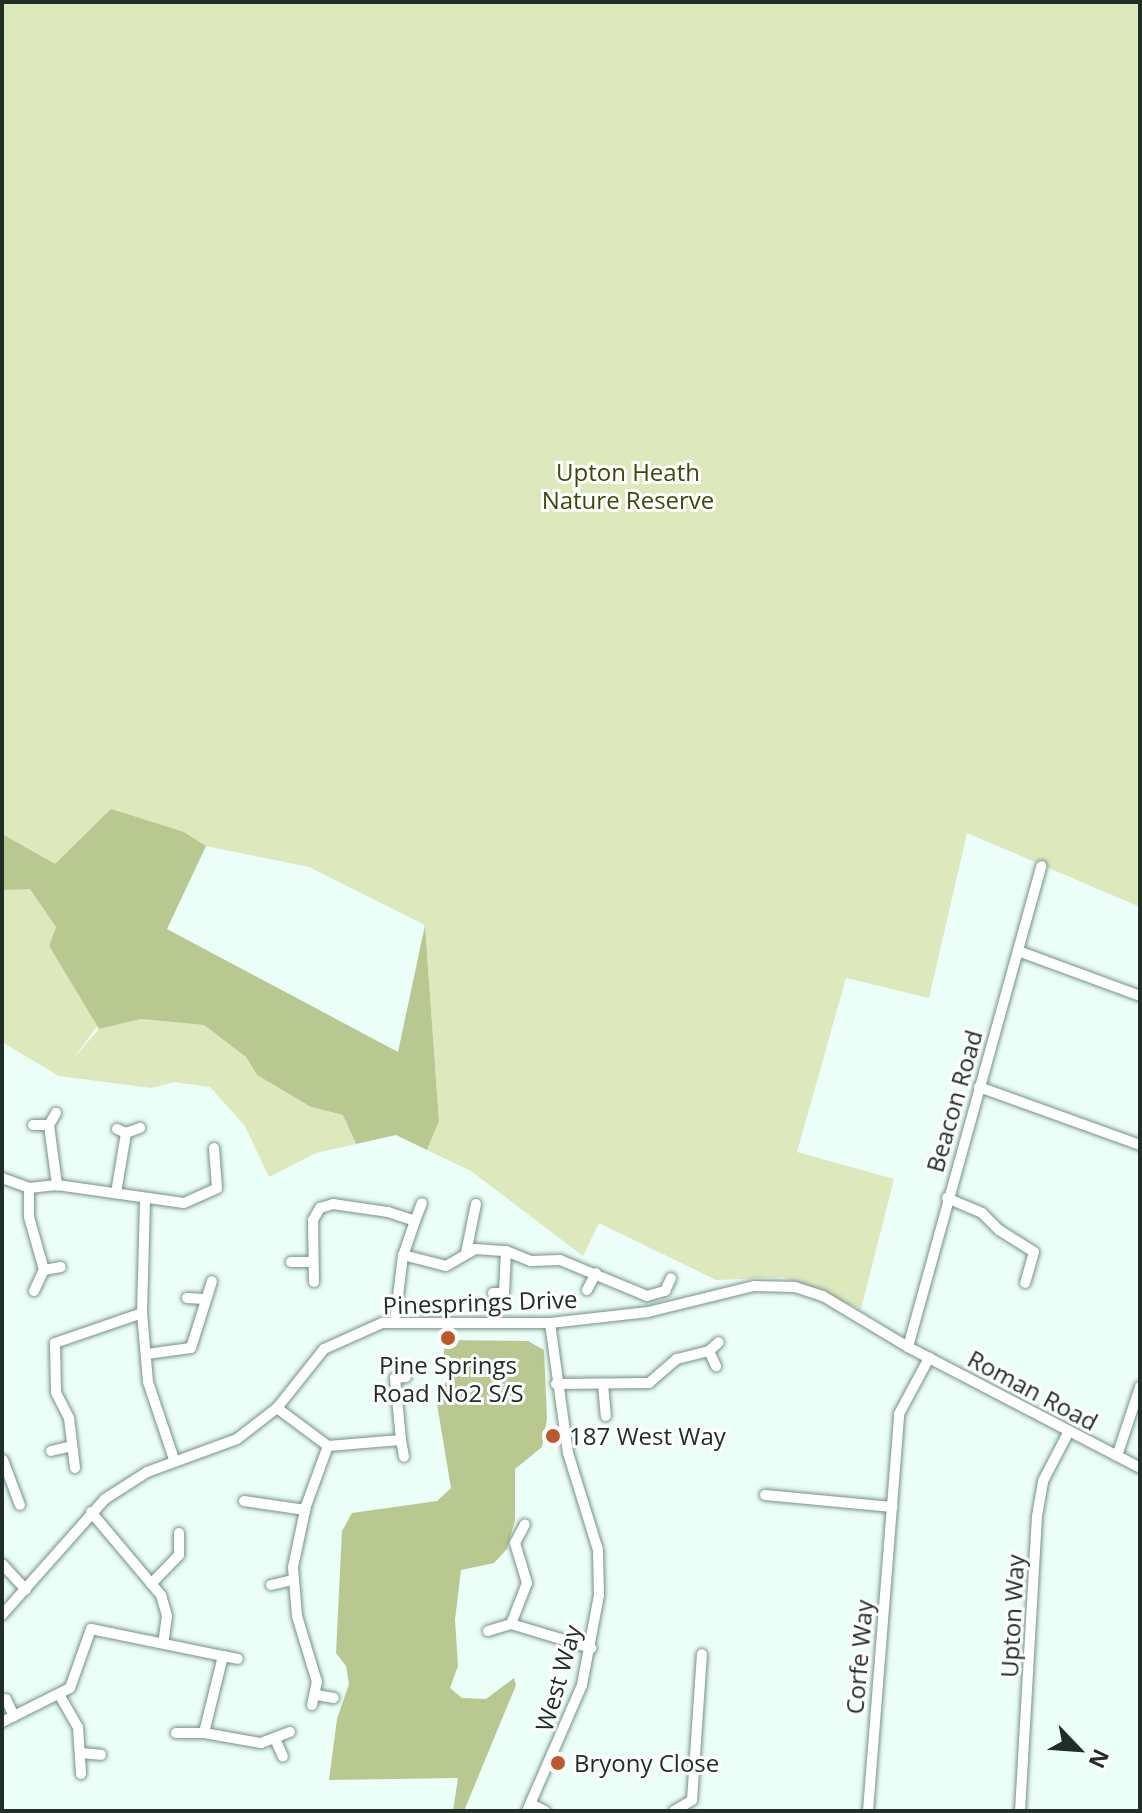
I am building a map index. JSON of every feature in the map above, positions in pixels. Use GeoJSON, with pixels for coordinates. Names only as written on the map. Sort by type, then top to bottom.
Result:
{"type":"FeatureCollection","features":[{"type":"Feature","properties":{"kind":"street","name":"Beacon Road"},"geometry":{"type":"LineString","coordinates":[[908,1347],[1041,866]]}},
{"type":"Feature","properties":{"kind":"street"},"geometry":{"type":"LineString","coordinates":[[1018,951],[1140,996]]}},
{"type":"Feature","properties":{"kind":"street"},"geometry":{"type":"LineString","coordinates":[[979,1087],[1140,1145]]}},
{"type":"Feature","properties":{"kind":"street"},"geometry":{"type":"LineString","coordinates":[[56,1113],[49,1125],[57,1185]]}},
{"type":"Feature","properties":{"kind":"street"},"geometry":{"type":"LineString","coordinates":[[33,1125],[49,1125]]}},
{"type":"Feature","properties":{"kind":"street"},"geometry":{"type":"LineString","coordinates":[[116,1193],[121,1131],[140,1128]]}},
{"type":"Feature","properties":{"kind":"street"},"geometry":{"type":"LineString","coordinates":[[2,1178],[29,1188],[57,1185],[145,1200],[184,1203],[222,1191],[214,1148]]}},
{"type":"Feature","properties":{"kind":"street"},"geometry":{"type":"LineString","coordinates":[[29,1188],[29,1217],[44,1270],[34,1291]]}},
{"type":"Feature","properties":{"kind":"street"},"geometry":{"type":"LineString","coordinates":[[947,1198],[982,1213],[1034,1252],[1025,1283]]}},
{"type":"Feature","properties":{"kind":"street"},"geometry":{"type":"LineString","coordinates":[[145,1200],[142,1313],[148,1382],[175,1462]]}},
{"type":"Feature","properties":{"kind":"street"},"geometry":{"type":"LineString","coordinates":[[395,1321],[403,1255],[422,1203]]}},
{"type":"Feature","properties":{"kind":"street"},"geometry":{"type":"LineString","coordinates":[[314,1282],[313,1220],[320,1208],[333,1204],[388,1212],[415,1221]]}},
{"type":"Feature","properties":{"kind":"street"},"geometry":{"type":"LineString","coordinates":[[466,1253],[476,1204]]}},
{"type":"Feature","properties":{"kind":"street"},"geometry":{"type":"LineString","coordinates":[[403,1255],[446,1266],[466,1253],[506,1251],[536,1262],[560,1260],[647,1296],[665,1291],[671,1278]]}},
{"type":"Feature","properties":{"kind":"street"},"geometry":{"type":"LineString","coordinates":[[493,1293],[504,1293],[506,1251]]}},
{"type":"Feature","properties":{"kind":"street"},"geometry":{"type":"LineString","coordinates":[[291,1262],[313,1262]]}},
{"type":"Feature","properties":{"kind":"street"},"geometry":{"type":"LineString","coordinates":[[44,1270],[61,1267]]}},
{"type":"Feature","properties":{"kind":"street"},"geometry":{"type":"LineString","coordinates":[[587,1290],[596,1273]]}},
{"type":"Feature","properties":{"kind":"street"},"geometry":{"type":"LineString","coordinates":[[194,1361],[191,1348],[212,1281]]}},
{"type":"Feature","properties":{"kind":"street","name":"Pinesprings Drive"},"geometry":{"type":"LineString","coordinates":[[2,1615],[91,1512],[120,1488],[175,1462],[237,1439],[277,1408],[324,1349],[364,1327],[395,1321],[550,1323],[648,1312],[754,1286],[787,1286],[823,1296],[908,1347]]}},
{"type":"Feature","properties":{"kind":"street"},"geometry":{"type":"LineString","coordinates":[[187,1298],[204,1299]]}},
{"type":"Feature","properties":{"kind":"street"},"geometry":{"type":"LineString","coordinates":[[75,1468],[69,1447],[69,1418],[56,1392],[50,1342],[142,1313]]}},
{"type":"Feature","properties":{"kind":"street","name":"West Way"},"geometry":{"type":"LineString","coordinates":[[545,1811],[529,1808],[562,1739],[591,1648],[599,1595],[598,1550],[568,1453],[556,1384],[550,1323]]}},
{"type":"Feature","properties":{"kind":"street"},"geometry":{"type":"LineString","coordinates":[[556,1384],[649,1383],[677,1359],[709,1351],[719,1342]]}},
{"type":"Feature","properties":{"kind":"street","name":"Roman Road"},"geometry":{"type":"LineString","coordinates":[[908,1347],[1140,1468]]}},
{"type":"Feature","properties":{"kind":"street"},"geometry":{"type":"LineString","coordinates":[[147,1354],[191,1348]]}},
{"type":"Feature","properties":{"kind":"street"},"geometry":{"type":"LineString","coordinates":[[709,1351],[716,1366]]}},
{"type":"Feature","properties":{"kind":"street","name":"Corfe Way"},"geometry":{"type":"LineString","coordinates":[[868,1811],[899,1414],[929,1358]]}},
{"type":"Feature","properties":{"kind":"street"},"geometry":{"type":"LineString","coordinates":[[395,1378],[404,1457]]}},
{"type":"Feature","properties":{"kind":"street"},"geometry":{"type":"LineString","coordinates":[[603,1384],[606,1416]]}},
{"type":"Feature","properties":{"kind":"street"},"geometry":{"type":"LineString","coordinates":[[1117,1456],[1140,1387]]}},
{"type":"Feature","properties":{"kind":"street"},"geometry":{"type":"LineString","coordinates":[[277,1408],[328,1446],[401,1440]]}},
{"type":"Feature","properties":{"kind":"street","name":"Upton Way"},"geometry":{"type":"LineString","coordinates":[[1020,1811],[1037,1516],[1043,1481],[1069,1431]]}},
{"type":"Feature","properties":{"kind":"street"},"geometry":{"type":"LineString","coordinates":[[328,1446],[305,1510],[293,1580],[314,1700],[334,1698]]}},
{"type":"Feature","properties":{"kind":"street"},"geometry":{"type":"LineString","coordinates":[[51,1451],[69,1447]]}},
{"type":"Feature","properties":{"kind":"street"},"geometry":{"type":"LineString","coordinates":[[3,1460],[8,1492],[20,1505]]}},
{"type":"Feature","properties":{"kind":"street"},"geometry":{"type":"LineString","coordinates":[[765,1495],[892,1507]]}},
{"type":"Feature","properties":{"kind":"street"},"geometry":{"type":"LineString","coordinates":[[244,1501],[305,1510]]}},
{"type":"Feature","properties":{"kind":"street"},"geometry":{"type":"LineString","coordinates":[[91,1512],[151,1584],[167,1616],[163,1643]]}},
{"type":"Feature","properties":{"kind":"street"},"geometry":{"type":"LineString","coordinates":[[511,1624],[527,1583],[515,1543],[525,1524]]}},
{"type":"Feature","properties":{"kind":"street"},"geometry":{"type":"LineString","coordinates":[[151,1584],[180,1553],[179,1533]]}},
{"type":"Feature","properties":{"kind":"street"},"geometry":{"type":"LineString","coordinates":[[180,1553],[194,1558]]}},
{"type":"Feature","properties":{"kind":"street"},"geometry":{"type":"LineString","coordinates":[[2,1564],[26,1590]]}},
{"type":"Feature","properties":{"kind":"street"},"geometry":{"type":"LineString","coordinates":[[271,1585],[293,1580]]}},
{"type":"Feature","properties":{"kind":"street"},"geometry":{"type":"LineString","coordinates":[[488,1631],[511,1624],[591,1648]]}},
{"type":"Feature","properties":{"kind":"street"},"geometry":{"type":"LineString","coordinates":[[2,1722],[60,1696],[77,1679],[88,1627],[238,1659]]}},
{"type":"Feature","properties":{"kind":"street"},"geometry":{"type":"LineString","coordinates":[[674,1811],[692,1800],[702,1654]]}},
{"type":"Feature","properties":{"kind":"street"},"geometry":{"type":"LineString","coordinates":[[204,1733],[223,1656]]}},
{"type":"Feature","properties":{"kind":"street"},"geometry":{"type":"LineString","coordinates":[[60,1696],[78,1727],[81,1774]]}},
{"type":"Feature","properties":{"kind":"street"},"geometry":{"type":"LineString","coordinates":[[6,1699],[14,1716]]}},
{"type":"Feature","properties":{"kind":"street"},"geometry":{"type":"LineString","coordinates":[[176,1733],[204,1733],[261,1743],[276,1741],[290,1732]]}},
{"type":"Feature","properties":{"kind":"street"},"geometry":{"type":"LineString","coordinates":[[276,1741],[283,1757]]}},
{"type":"Feature","properties":{"kind":"street"},"geometry":{"type":"LineString","coordinates":[[80,1753],[101,1755]]}},
{"type":"Feature","properties":{"kind":"green space","name":"Upton Heath Nature Reserve"},"geometry":{"type":"Polygon","coordinates":[[[2,2],[1140,2],[1140,907],[967,833],[929,998],[846,978],[797,1152],[894,1179],[861,1309],[784,1277],[716,1280],[599,1223],[583,1256],[471,1171],[427,1150],[439,1121],[425,925],[309,867],[206,846],[184,832],[30,888],[56,927],[49,946],[97,1026],[73,1059],[99,1029],[141,1019],[204,1025],[246,1057],[257,1075],[311,1107],[343,1115],[356,1144],[316,1153],[269,1177],[245,1126],[210,1087],[174,1082],[151,1088],[59,1076],[2,1042],[2,2]]]}},
{"type":"Feature","properties":{"kind":"green space"},"geometry":{"type":"Polygon","coordinates":[[[111,809],[184,832],[206,846],[167,929],[398,1052],[425,925],[439,1121],[427,1150],[396,1135],[356,1144],[343,1115],[311,1107],[257,1075],[246,1057],[204,1025],[141,1019],[99,1029],[49,946],[56,927],[30,889],[2,890],[2,834],[55,864],[111,809]]]}},
{"type":"Feature","properties":{"kind":"green space"},"geometry":{"type":"Polygon","coordinates":[[[444,1340],[528,1341],[544,1350],[547,1419],[542,1447],[515,1469],[515,1520],[507,1549],[494,1563],[461,1570],[455,1620],[458,1666],[450,1688],[462,1698],[486,1699],[514,1678],[516,1685],[464,1811],[453,1811],[458,1778],[329,1780],[337,1719],[349,1684],[346,1666],[336,1653],[342,1531],[352,1513],[437,1501],[451,1488],[436,1398],[460,1361],[444,1355],[444,1340]]]}},
{"type":"Feature","properties":{"kind":"place","name":"Pine Springs Road No2 S/S"},"geometry":{"type":"Point","coordinates":[448,1338]}},
{"type":"Feature","properties":{"kind":"place","name":"187 West Way"},"geometry":{"type":"Point","coordinates":[553,1436]}},
{"type":"Feature","properties":{"kind":"place","name":"Bryony Close"},"geometry":{"type":"Point","coordinates":[558,1763]}}]}
